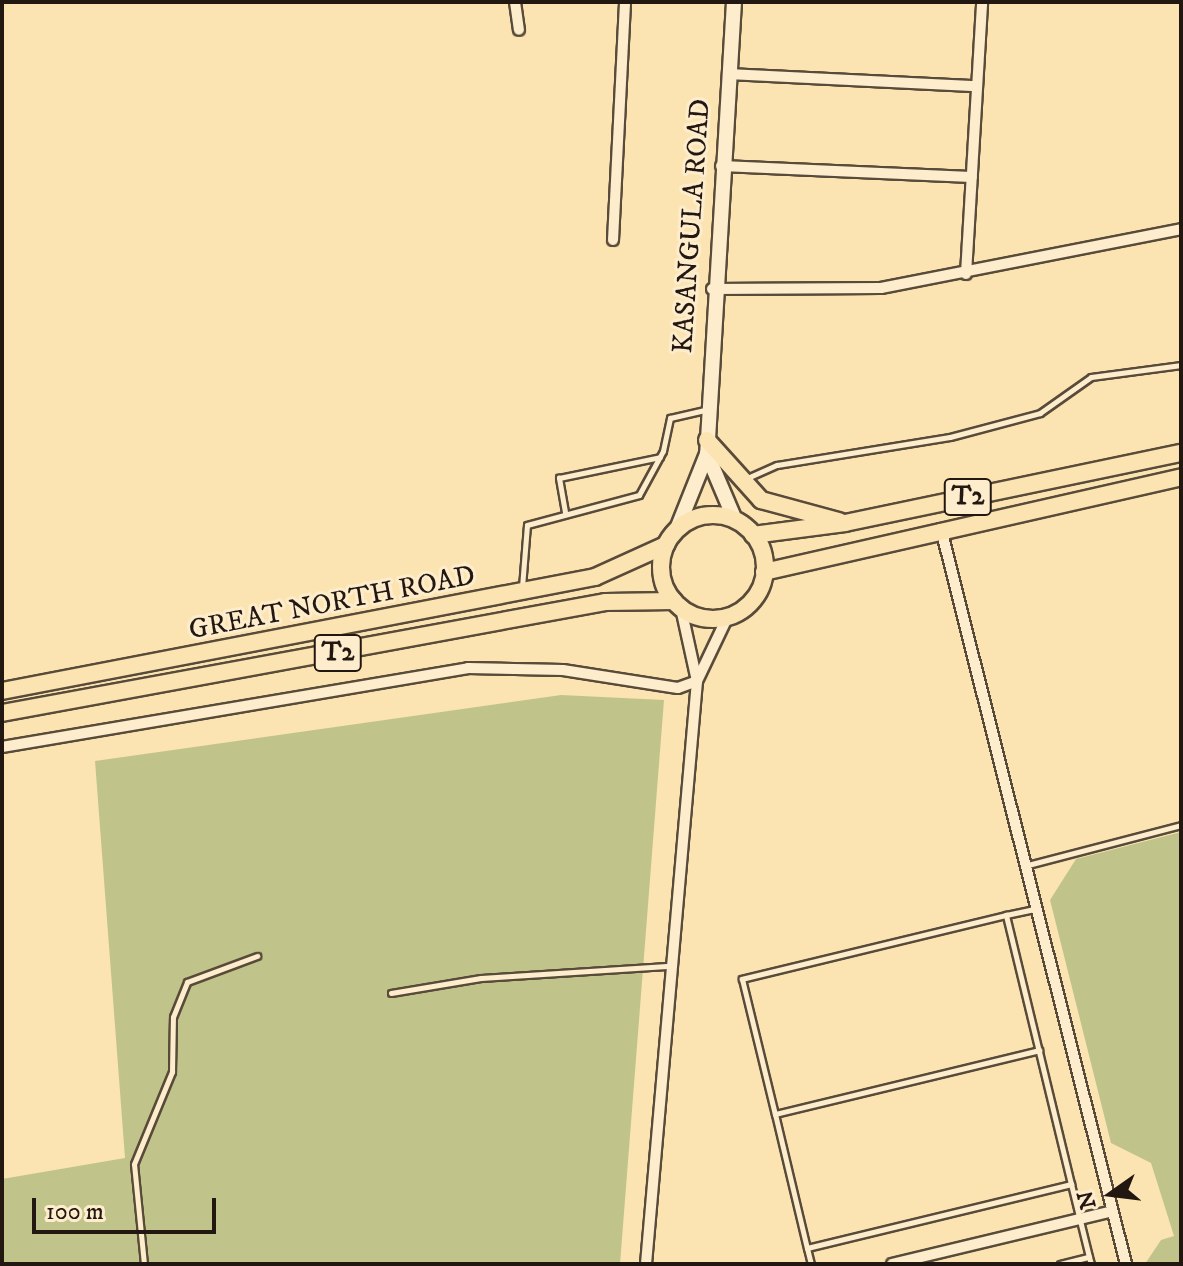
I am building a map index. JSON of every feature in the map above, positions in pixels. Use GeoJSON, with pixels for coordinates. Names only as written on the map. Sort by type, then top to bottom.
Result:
{"type":"FeatureCollection","features":[{"type":"Feature","properties":{"kind":"main road","name":"KASANGULA ROAD"},"geometry":{"type":"LineString","coordinates":[[677,529],[707,447],[712,289],[734,2]]}},
{"type":"Feature","properties":{"kind":"main road","name":"KASANGULA ROAD"},"geometry":{"type":"LineString","coordinates":[[707,447],[735,520]]}},
{"type":"Feature","properties":{"kind":"main road"},"geometry":{"type":"LineString","coordinates":[[707,447],[739,484],[761,500],[845,523]]}},
{"type":"Feature","properties":{"kind":"main road","name":"T2"},"geometry":{"type":"LineString","coordinates":[[753,535],[845,523],[1181,453]]}},
{"type":"Feature","properties":{"kind":"main road","name":"T2"},"geometry":{"type":"LineString","coordinates":[[764,572],[941,527],[1181,477]]}},
{"type":"Feature","properties":{"kind":"main road"},"geometry":{"type":"LineString","coordinates":[[677,529],[700,516],[735,520],[753,535],[764,572],[753,600],[728,616]]}},
{"type":"Feature","properties":{"kind":"main road","name":"T2"},"geometry":{"type":"LineString","coordinates":[[666,545],[677,529]]}},
{"type":"Feature","properties":{"kind":"main road"},"geometry":{"type":"LineString","coordinates":[[666,545],[661,574],[677,604]]}},
{"type":"Feature","properties":{"kind":"main road","name":"GREAT NORTH ROAD"},"geometry":{"type":"LineString","coordinates":[[3,688],[522,592],[618,571],[666,545]]}},
{"type":"Feature","properties":{"kind":"main road","name":"GREAT NORTH ROAD"},"geometry":{"type":"LineString","coordinates":[[2,713],[605,602],[677,604]]}},
{"type":"Feature","properties":{"kind":"main road","name":"T2"},"geometry":{"type":"LineString","coordinates":[[677,604],[709,619],[728,616]]}},
{"type":"Feature","properties":{"kind":"street"},"geometry":{"type":"LineString","coordinates":[[515,2],[519,30]]}},
{"type":"Feature","properties":{"kind":"street"},"geometry":{"type":"LineString","coordinates":[[613,240],[625,2]]}},
{"type":"Feature","properties":{"kind":"street"},"geometry":{"type":"LineString","coordinates":[[966,274],[982,2]]}},
{"type":"Feature","properties":{"kind":"street"},"geometry":{"type":"LineString","coordinates":[[728,74],[977,86]]}},
{"type":"Feature","properties":{"kind":"street"},"geometry":{"type":"LineString","coordinates":[[721,166],[972,177]]}},
{"type":"Feature","properties":{"kind":"street"},"geometry":{"type":"LineString","coordinates":[[712,289],[829,293],[966,274],[1181,229]]}},
{"type":"Feature","properties":{"kind":"street"},"geometry":{"type":"LineString","coordinates":[[941,527],[1023,867],[1126,1264]]}},
{"type":"Feature","properties":{"kind":"street"},"geometry":{"type":"LineString","coordinates":[[677,604],[697,681]]}},
{"type":"Feature","properties":{"kind":"street"},"geometry":{"type":"LineString","coordinates":[[646,1264],[667,966],[697,681],[728,616]]}},
{"type":"Feature","properties":{"kind":"street"},"geometry":{"type":"LineString","coordinates":[[2,747],[468,668],[563,670],[678,688],[697,681]]}},
{"type":"Feature","properties":{"kind":"street"},"geometry":{"type":"LineString","coordinates":[[892,1264],[1112,1211]]}},
{"type":"Feature","properties":{"kind":"lane"},"geometry":{"type":"LineString","coordinates":[[739,484],[777,465],[950,437],[1040,413],[1091,377],[1181,365]]}},
{"type":"Feature","properties":{"kind":"lane"},"geometry":{"type":"LineString","coordinates":[[522,592],[527,525],[565,512],[639,495],[660,457],[670,418],[708,409]]}},
{"type":"Feature","properties":{"kind":"lane"},"geometry":{"type":"LineString","coordinates":[[565,512],[559,478],[660,457]]}},
{"type":"Feature","properties":{"kind":"lane"},"geometry":{"type":"LineString","coordinates":[[1023,867],[1181,825]]}},
{"type":"Feature","properties":{"kind":"lane"},"geometry":{"type":"LineString","coordinates":[[811,1264],[742,979],[1034,909]]}},
{"type":"Feature","properties":{"kind":"lane"},"geometry":{"type":"LineString","coordinates":[[1006,915],[1090,1260],[1060,1264]]}},
{"type":"Feature","properties":{"kind":"lane"},"geometry":{"type":"LineString","coordinates":[[144,1264],[134,1164],[172,1072],[173,1017],[187,982],[257,956]]}},
{"type":"Feature","properties":{"kind":"lane"},"geometry":{"type":"LineString","coordinates":[[391,993],[481,978],[667,966]]}},
{"type":"Feature","properties":{"kind":"lane"},"geometry":{"type":"LineString","coordinates":[[775,1114],[1039,1050]]}},
{"type":"Feature","properties":{"kind":"lane"},"geometry":{"type":"LineString","coordinates":[[807,1248],[1071,1184]]}},
{"type":"Feature","properties":{"kind":"green space"},"geometry":{"type":"Polygon","coordinates":[[[561,695],[664,700],[620,1264],[2,1264],[2,1179],[125,1158],[95,761],[561,695]]]}},
{"type":"Feature","properties":{"kind":"green space"},"geometry":{"type":"Polygon","coordinates":[[[1181,832],[1181,1264],[1145,1264],[1161,1240],[1174,1236],[1151,1163],[1111,1143],[1050,900],[1076,859],[1181,832]]]}}]}
